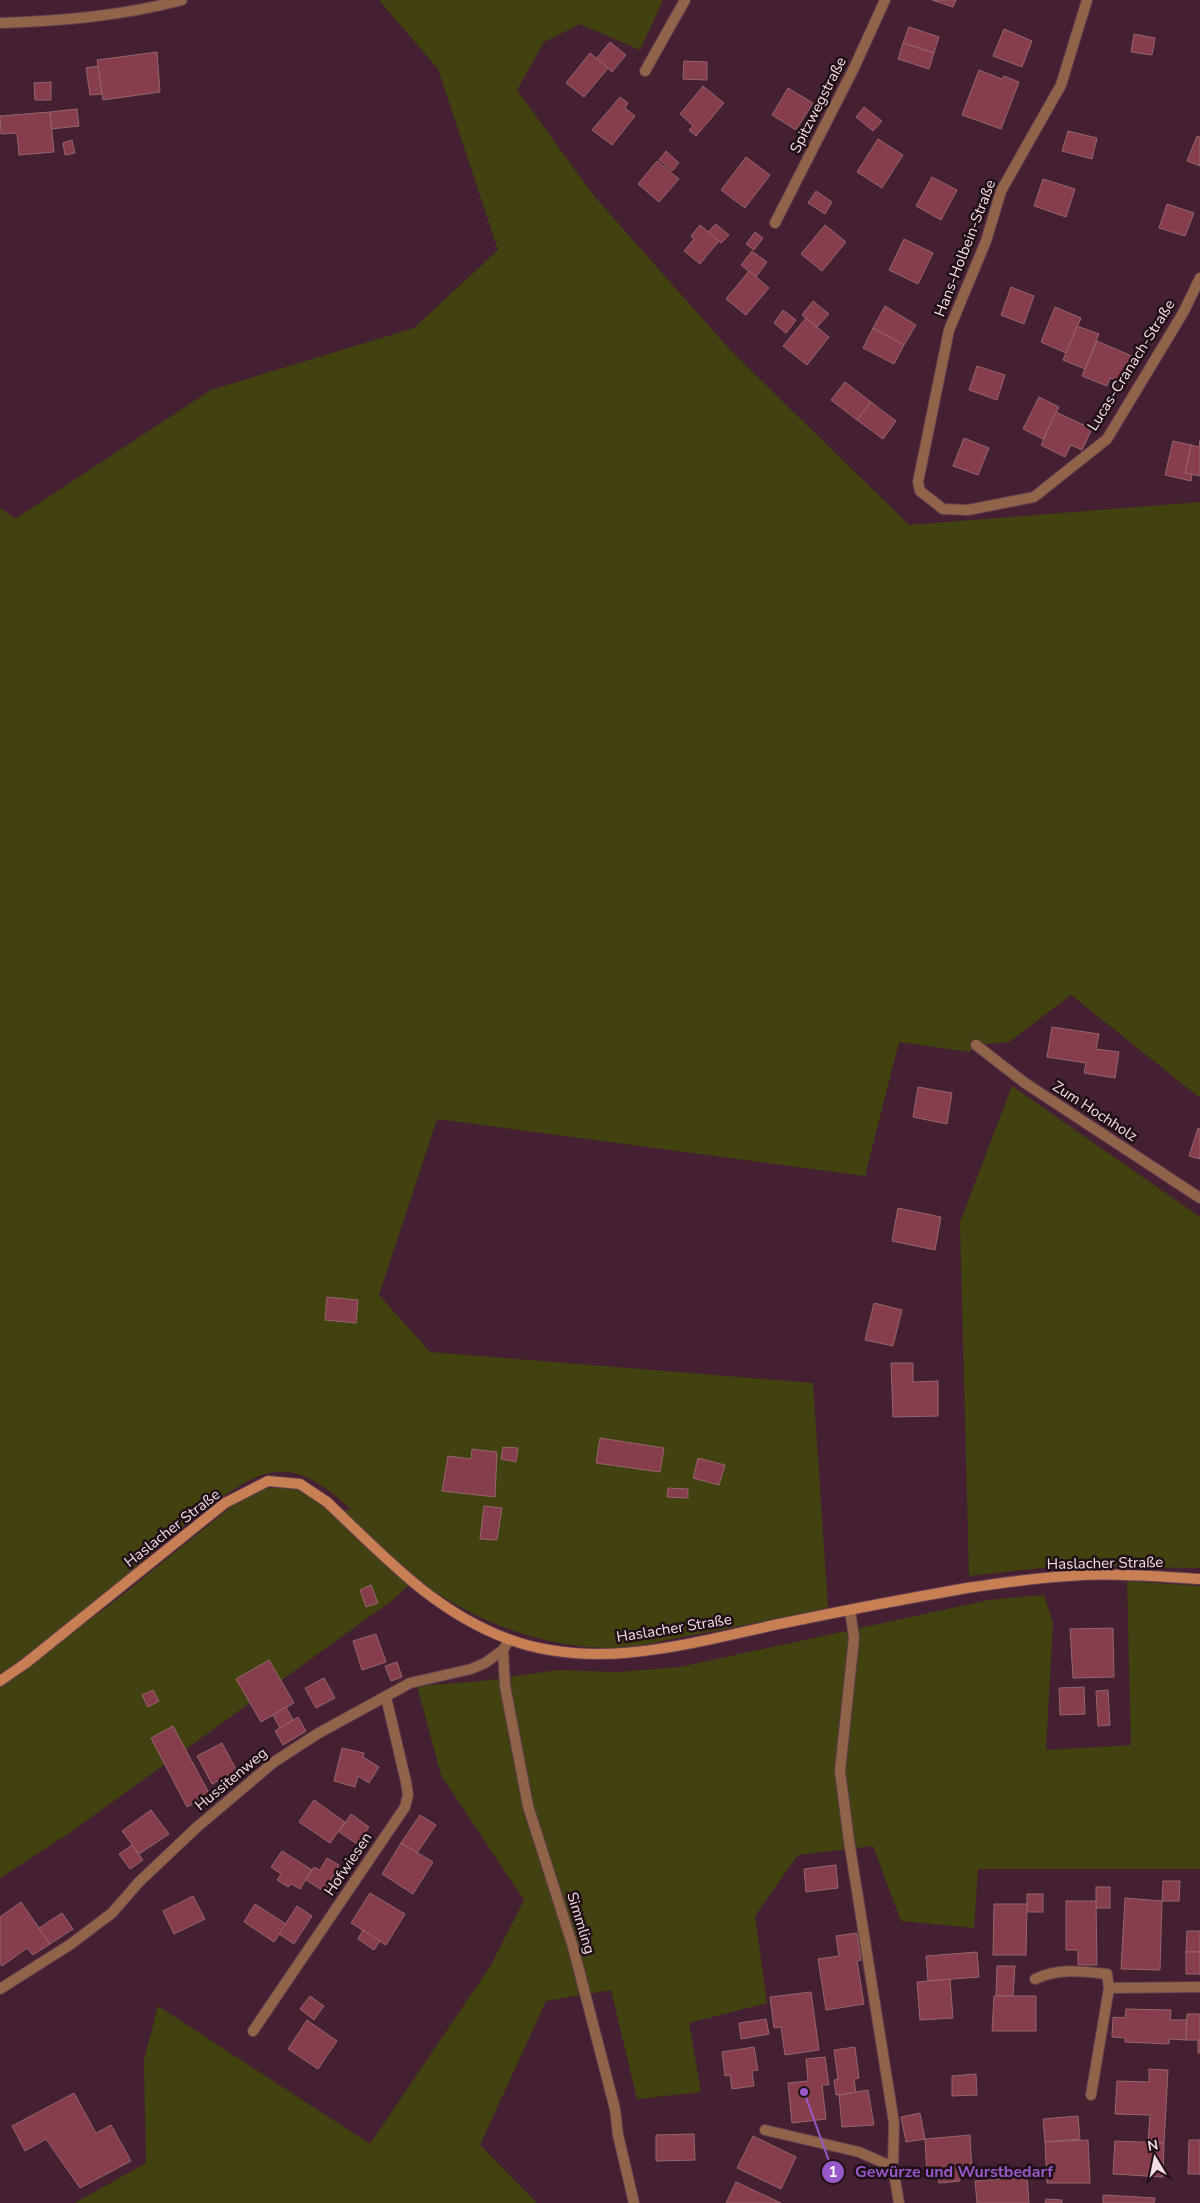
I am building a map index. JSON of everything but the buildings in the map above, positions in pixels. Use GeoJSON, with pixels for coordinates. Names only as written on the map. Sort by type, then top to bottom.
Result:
{"type":"FeatureCollection","features":[{"type":"Feature","properties":{"kind":"street"},"geometry":{"type":"LineString","coordinates":[[0,23],[58,21],[148,9],[182,0]]}},
{"type":"Feature","properties":{"kind":"street"},"geometry":{"type":"LineString","coordinates":[[644,71],[685,0]]}},
{"type":"Feature","properties":{"kind":"street","name":"Spitzwegstraße"},"geometry":{"type":"LineString","coordinates":[[775,223],[854,68],[885,0]]}},
{"type":"Feature","properties":{"kind":"street","name":"Hans-Holbein-Straße"},"geometry":{"type":"LineString","coordinates":[[943,509],[920,491],[918,482],[949,330],[986,241],[1001,191],[1061,84],[1087,0]]}},
{"type":"Feature","properties":{"kind":"street","name":"Lucas-Cranach-Straße"},"geometry":{"type":"LineString","coordinates":[[943,509],[968,510],[1034,497],[1107,439],[1183,313],[1200,278]]}},
{"type":"Feature","properties":{"kind":"street","name":"Zum Hochholz"},"geometry":{"type":"LineString","coordinates":[[976,1045],[1025,1083],[1200,1198]]}},
{"type":"Feature","properties":{"kind":"street","name":"Haslacher Straße"},"geometry":{"type":"LineString","coordinates":[[0,1681],[26,1663],[225,1503],[268,1481],[300,1484],[311,1490],[327,1502],[428,1596],[478,1626],[509,1640],[540,1648],[585,1654],[622,1654],[663,1649],[966,1588],[1054,1577],[1114,1575],[1200,1579]]}},
{"type":"Feature","properties":{"kind":"street"},"geometry":{"type":"LineString","coordinates":[[850,1610],[854,1638],[840,1771],[849,1841],[894,2123],[893,2166],[899,2203]]}},
{"type":"Feature","properties":{"kind":"street","name":"Hussitenweg"},"geometry":{"type":"LineString","coordinates":[[0,1989],[71,1944],[112,1913],[139,1882],[196,1828],[274,1762],[317,1734],[410,1683],[485,1663],[503,1650],[509,1640]]}},
{"type":"Feature","properties":{"kind":"street","name":"Simmling"},"geometry":{"type":"LineString","coordinates":[[503,1650],[505,1686],[528,1806],[573,1947],[616,2109],[618,2134],[634,2203]]}},
{"type":"Feature","properties":{"kind":"street","name":"Hofwiesen"},"geometry":{"type":"LineString","coordinates":[[253,2031],[405,1807],[408,1795],[406,1782],[386,1697]]}},
{"type":"Feature","properties":{"kind":"street"},"geometry":{"type":"LineString","coordinates":[[1034,1979],[1051,1972],[1075,1970],[1107,1974],[1109,1988],[1091,2095]]}},
{"type":"Feature","properties":{"kind":"street"},"geometry":{"type":"LineString","coordinates":[[1109,1988],[1200,1987]]}},
{"type":"Feature","properties":{"kind":"street"},"geometry":{"type":"LineString","coordinates":[[765,2130],[859,2152],[893,2166]]}},
{"type":"Feature","properties":{"kind":"shaded area"},"geometry":{"type":"Polygon","coordinates":[[[379,0],[663,0],[640,50],[580,24],[544,42],[517,90],[594,196],[731,351],[909,525],[1200,502],[1200,1098],[1071,995],[1009,1042],[976,1045],[970,1052],[899,1042],[865,1176],[437,1119],[379,1295],[430,1352],[813,1383],[828,1608],[628,1647],[585,1647],[561,1643],[537,1638],[492,1623],[450,1601],[408,1572],[348,1518],[412,1582],[394,1599],[68,1834],[0,1878],[0,1686],[115,1601],[238,1501],[268,1488],[299,1487],[340,1511],[351,1509],[325,1488],[307,1477],[286,1472],[275,1472],[257,1477],[236,1488],[187,1523],[105,1594],[0,1676],[0,508],[15,519],[211,390],[414,328],[498,250],[438,69],[379,0]]]}},
{"type":"Feature","properties":{"kind":"shaded area"},"geometry":{"type":"Polygon","coordinates":[[[1012,1086],[1200,1217],[1200,1568],[1060,1566],[969,1576],[960,1222],[1012,1086]]]}},
{"type":"Feature","properties":{"kind":"shaded area"},"geometry":{"type":"Polygon","coordinates":[[[1127,1581],[1200,1586],[1200,1869],[978,1869],[974,1928],[901,1921],[873,1846],[798,1855],[755,1916],[767,2003],[689,2023],[701,2092],[637,2099],[611,1990],[546,2001],[480,2145],[537,2203],[75,2203],[146,2163],[144,2060],[158,2006],[370,2144],[491,1965],[524,1900],[441,1775],[417,1686],[482,1681],[557,1670],[618,1672],[680,1667],[989,1600],[1044,1595],[1053,1623],[1046,1750],[1131,1745],[1127,1581]]]}},
{"type":"Feature","properties":{"kind":"place","name":"Gewürze und Wurstbedarf"},"geometry":{"type":"Point","coordinates":[804,2092]}}]}
